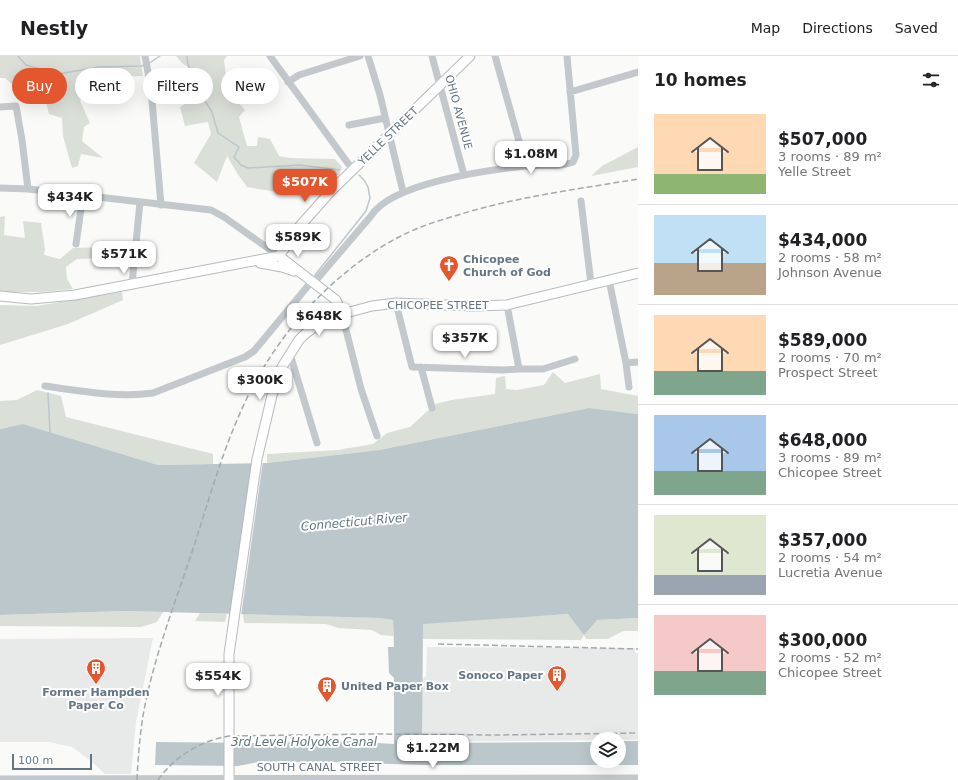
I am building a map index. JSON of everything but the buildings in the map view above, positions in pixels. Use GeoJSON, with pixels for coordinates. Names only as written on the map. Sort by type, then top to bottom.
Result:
{"type":"FeatureCollection","features":[{"type":"Feature","properties":{"kind":"main road","name":"YELLE STREET"},"geometry":{"type":"LineString","coordinates":[[279,256],[304,221],[330,191],[470,56]]}},
{"type":"Feature","properties":{"kind":"main road"},"geometry":{"type":"LineString","coordinates":[[0,296],[31,299],[53,297],[132,284],[279,256],[336,300],[342,314]]}},
{"type":"Feature","properties":{"kind":"main road"},"geometry":{"type":"LineString","coordinates":[[248,262],[282,266],[308,278]]}},
{"type":"Feature","properties":{"kind":"main road","name":"CHICOPEE STREET"},"geometry":{"type":"LineString","coordinates":[[229,777],[230,654],[257,459],[274,387],[282,367],[299,340],[317,325],[342,314],[372,306],[396,303],[473,306],[507,305],[638,273]]}},
{"type":"Feature","properties":{"kind":"street"},"geometry":{"type":"LineString","coordinates":[[270,56],[353,169]]}},
{"type":"Feature","properties":{"kind":"street"},"geometry":{"type":"LineString","coordinates":[[288,82],[299,74],[360,56]]}},
{"type":"Feature","properties":{"kind":"street"},"geometry":{"type":"LineString","coordinates":[[368,56],[380,95],[403,192]]}},
{"type":"Feature","properties":{"kind":"street","name":"OHIO AVENUE"},"geometry":{"type":"LineString","coordinates":[[432,56],[464,175]]}},
{"type":"Feature","properties":{"kind":"street"},"geometry":{"type":"LineString","coordinates":[[495,56],[526,166]]}},
{"type":"Feature","properties":{"kind":"street"},"geometry":{"type":"LineString","coordinates":[[45,386],[110,394],[153,394],[245,357],[254,351],[308,278],[318,278],[372,216],[375,210],[391,198],[403,192],[464,175],[526,166],[569,163],[575,159],[576,155],[567,56]]}},
{"type":"Feature","properties":{"kind":"street"},"geometry":{"type":"LineString","coordinates":[[145,59],[151,89],[161,205]]}},
{"type":"Feature","properties":{"kind":"street"},"geometry":{"type":"LineString","coordinates":[[570,92],[638,72]]}},
{"type":"Feature","properties":{"kind":"street"},"geometry":{"type":"LineString","coordinates":[[621,77],[638,77]]}},
{"type":"Feature","properties":{"kind":"street"},"geometry":{"type":"LineString","coordinates":[[0,108],[16,106],[28,189]]}},
{"type":"Feature","properties":{"kind":"street"},"geometry":{"type":"LineString","coordinates":[[349,125],[385,118]]}},
{"type":"Feature","properties":{"kind":"street"},"geometry":{"type":"LineString","coordinates":[[0,188],[28,189],[211,210],[217,212],[279,256]]}},
{"type":"Feature","properties":{"kind":"street"},"geometry":{"type":"LineString","coordinates":[[76,244],[83,195]]}},
{"type":"Feature","properties":{"kind":"street"},"geometry":{"type":"LineString","coordinates":[[581,201],[591,284]]}},
{"type":"Feature","properties":{"kind":"street"},"geometry":{"type":"LineString","coordinates":[[132,284],[140,202]]}},
{"type":"Feature","properties":{"kind":"street"},"geometry":{"type":"LineString","coordinates":[[609,280],[626,363],[629,387]]}},
{"type":"Feature","properties":{"kind":"street"},"geometry":{"type":"LineString","coordinates":[[396,303],[412,367],[488,370],[543,369],[575,359]]}},
{"type":"Feature","properties":{"kind":"street"},"geometry":{"type":"LineString","coordinates":[[507,305],[519,369]]}},
{"type":"Feature","properties":{"kind":"street"},"geometry":{"type":"LineString","coordinates":[[342,314],[361,389],[377,436]]}},
{"type":"Feature","properties":{"kind":"street"},"geometry":{"type":"LineString","coordinates":[[290,354],[317,443]]}},
{"type":"Feature","properties":{"kind":"street"},"geometry":{"type":"LineString","coordinates":[[626,363],[638,362]]}},
{"type":"Feature","properties":{"kind":"street"},"geometry":{"type":"LineString","coordinates":[[421,367],[432,408]]}},
{"type":"Feature","properties":{"kind":"street","name":"SOUTH CANAL STREET"},"geometry":{"type":"LineString","coordinates":[[0,779],[229,777],[349,779],[638,778]]}},
{"type":"Feature","properties":{"kind":"shaded area"},"geometry":{"type":"Polygon","coordinates":[[[0,56],[140,56],[143,76],[135,76],[135,68],[75,68],[75,104],[81,104],[90,123],[84,127],[82,141],[103,158],[81,154],[78,166],[72,168],[63,136],[62,118],[49,114],[46,104],[67,104],[67,68],[12,68],[12,84],[5,78],[0,78],[0,56]]]}},
{"type":"Feature","properties":{"kind":"shaded area"},"geometry":{"type":"Polygon","coordinates":[[[176,56],[227,56],[224,60],[225,68],[221,68],[221,104],[240,104],[245,110],[239,117],[247,146],[257,146],[258,137],[270,139],[279,156],[290,158],[335,159],[342,167],[339,175],[288,169],[298,191],[283,193],[247,187],[227,156],[217,182],[194,163],[211,134],[208,122],[185,126],[180,107],[185,104],[213,104],[213,68],[190,68],[182,63],[176,56]]]}},
{"type":"Feature","properties":{"kind":"shaded area"},"geometry":{"type":"Polygon","coordinates":[[[638,147],[638,167],[591,176],[602,166],[638,147]]]}},
{"type":"Feature","properties":{"kind":"shaded area"},"geometry":{"type":"Polygon","coordinates":[[[5,216],[4,235],[25,238],[23,221],[41,223],[45,249],[44,255],[60,259],[73,248],[109,247],[105,258],[77,259],[66,267],[67,279],[73,289],[41,292],[0,292],[0,217],[5,216]]]}},
{"type":"Feature","properties":{"kind":"shaded area"},"geometry":{"type":"Polygon","coordinates":[[[122,292],[123,300],[68,324],[0,345],[0,305],[36,306],[122,292]]]}},
{"type":"Feature","properties":{"kind":"shaded area"},"geometry":{"type":"Polygon","coordinates":[[[553,372],[565,383],[600,374],[601,389],[638,396],[638,414],[589,408],[379,450],[267,463],[267,454],[338,450],[373,444],[387,433],[410,427],[435,404],[495,394],[496,378],[505,376],[506,389],[517,390],[544,385],[553,372]]]}},
{"type":"Feature","properties":{"kind":"shaded area"},"geometry":{"type":"Polygon","coordinates":[[[37,390],[61,396],[66,417],[213,454],[213,464],[158,465],[23,424],[0,429],[0,401],[17,400],[37,390]]]}},
{"type":"Feature","properties":{"kind":"shaded area"},"geometry":{"type":"Polygon","coordinates":[[[126,611],[163,612],[157,622],[141,627],[0,626],[0,615],[126,611]]]}},
{"type":"Feature","properties":{"kind":"shaded area"},"geometry":{"type":"Polygon","coordinates":[[[200,613],[227,614],[225,622],[195,621],[200,613]]]}},
{"type":"Feature","properties":{"kind":"shaded area"},"geometry":{"type":"Polygon","coordinates":[[[243,614],[379,618],[393,620],[393,636],[381,635],[372,630],[338,628],[326,624],[244,623],[243,614]]]}},
{"type":"Feature","properties":{"kind":"shaded area"},"geometry":{"type":"Polygon","coordinates":[[[568,614],[597,620],[638,618],[638,631],[623,631],[608,639],[586,639],[584,635],[581,640],[423,639],[423,623],[568,614]]]}},
{"type":"Feature","properties":{"kind":"shaded area"},"geometry":{"type":"Polygon","coordinates":[[[153,638],[136,722],[131,774],[105,774],[72,747],[49,742],[0,742],[0,639],[153,638]]]}},
{"type":"Feature","properties":{"kind":"shaded area"},"geometry":{"type":"Polygon","coordinates":[[[427,647],[635,648],[635,653],[638,653],[638,740],[626,740],[626,732],[590,732],[590,740],[421,742],[419,681],[426,676],[427,647]]]}},
{"type":"Feature","properties":{"kind":"water"},"geometry":{"type":"Polygon","coordinates":[[[589,408],[638,414],[638,618],[597,620],[584,635],[568,614],[423,624],[422,743],[590,742],[590,765],[421,765],[263,761],[238,766],[155,765],[156,742],[261,743],[343,741],[394,744],[394,678],[389,673],[388,647],[394,647],[393,620],[379,618],[126,611],[0,615],[0,429],[23,424],[158,465],[267,463],[379,450],[589,408]]]}},
{"type":"Feature","properties":{"kind":"water"},"geometry":{"type":"Polygon","coordinates":[[[626,741],[638,741],[638,765],[626,765],[626,741]]]}},
{"type":"Feature","properties":{"kind":"pier"},"geometry":{"type":"Polygon","coordinates":[[[252,461],[263,461],[241,616],[230,616],[252,461]]]}},
{"type":"Feature","properties":{"kind":"waterway"},"geometry":{"type":"LineString","coordinates":[[18,56],[26,65],[58,74],[99,67],[144,65]]}},
{"type":"Feature","properties":{"kind":"waterway"},"geometry":{"type":"LineString","coordinates":[[148,64],[160,56]]}},
{"type":"Feature","properties":{"kind":"waterway"},"geometry":{"type":"LineString","coordinates":[[187,56],[195,85],[212,112],[218,133],[239,147],[234,157],[241,165],[248,168],[300,165],[340,170]]}},
{"type":"Feature","properties":{"kind":"waterway"},"geometry":{"type":"LineString","coordinates":[[315,275],[366,211],[370,198],[368,187],[359,175]]}},
{"type":"Feature","properties":{"kind":"waterway"},"geometry":{"type":"LineString","coordinates":[[48,393],[50,433]]}},
{"type":"Feature","properties":{"kind":"railway"},"geometry":{"type":"LineString","coordinates":[[137,780],[139,745],[144,710],[154,668],[222,460],[234,427],[254,385],[269,359],[305,312],[325,290],[372,253],[404,234],[434,222],[502,203],[638,179]]}},
{"type":"Feature","properties":{"kind":"railway"},"geometry":{"type":"LineString","coordinates":[[438,644],[638,649]]}},
{"type":"Feature","properties":{"kind":"railway"},"geometry":{"type":"LineString","coordinates":[[158,780],[172,764],[189,751],[218,738],[229,736],[638,733]]}},
{"type":"Feature","properties":{"kind":"place","name":"Chicopee Church of God"},"geometry":{"type":"Point","coordinates":[449,282]}},
{"type":"Feature","properties":{"kind":"place","name":"Former Hampden Paper Co"},"geometry":{"type":"Point","coordinates":[96,685]}},
{"type":"Feature","properties":{"kind":"place","name":"Sonoco Paper"},"geometry":{"type":"Point","coordinates":[557,692]}},
{"type":"Feature","properties":{"kind":"place","name":"United Paper Box"},"geometry":{"type":"Point","coordinates":[327,703]}},
{"type":"Feature","properties":{"kind":"water label","name":"Connecticut River"},"geometry":{"type":"Point","coordinates":[354,522]}},
{"type":"Feature","properties":{"kind":"water label","name":"3rd Level Holyoke Canal"},"geometry":{"type":"Point","coordinates":[304,742]}}]}
